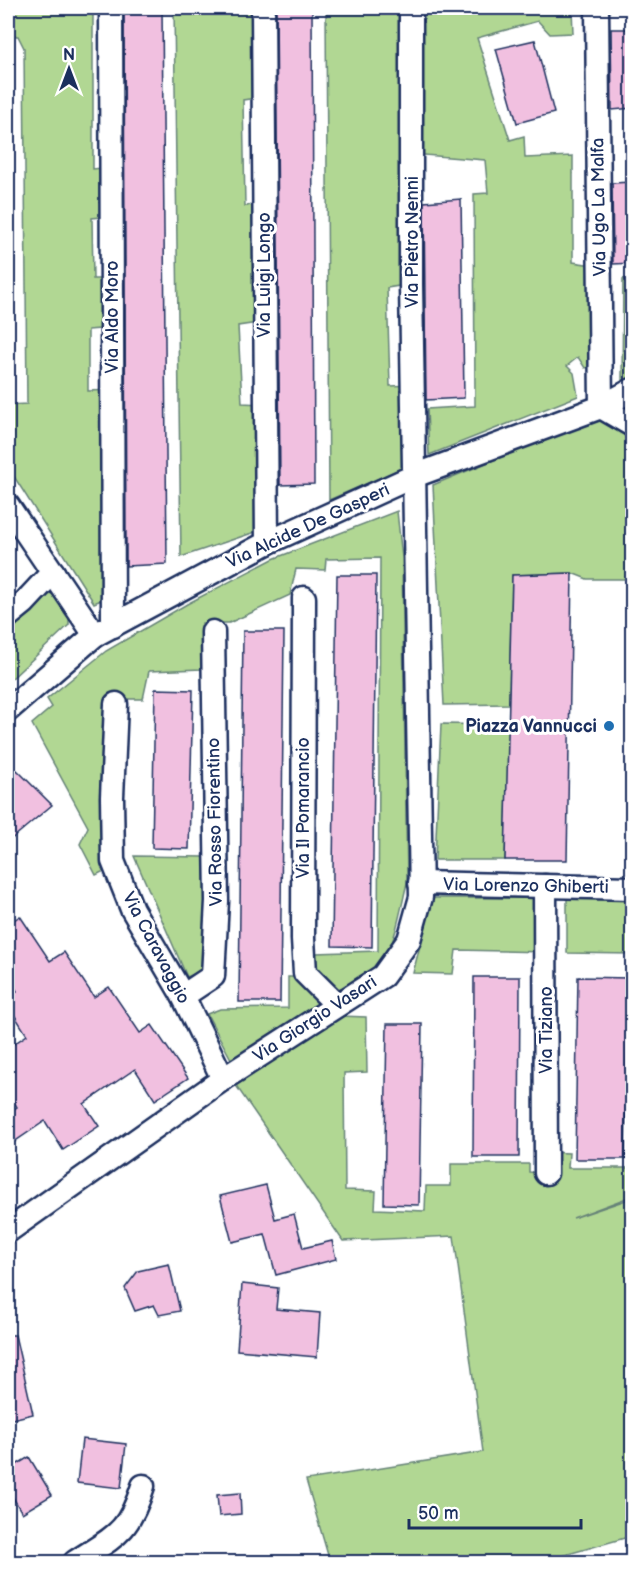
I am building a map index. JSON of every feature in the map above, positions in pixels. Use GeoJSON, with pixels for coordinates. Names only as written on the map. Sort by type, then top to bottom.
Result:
{"type":"FeatureCollection","features":[{"type":"Feature","properties":{"kind":"street","name":"Via Aldo Moro"},"geometry":{"type":"LineString","coordinates":[[104,630],[111,8]]}},
{"type":"Feature","properties":{"kind":"street","name":"Via Luigi Longo"},"geometry":{"type":"LineString","coordinates":[[263,8],[267,543]]}},
{"type":"Feature","properties":{"kind":"street","name":"Via Pietro Nenni"},"geometry":{"type":"LineString","coordinates":[[411,8],[414,476]]}},
{"type":"Feature","properties":{"kind":"street","name":"Via Ugo La Malfa"},"geometry":{"type":"LineString","coordinates":[[597,8],[600,407]]}},
{"type":"Feature","properties":{"kind":"street","name":"Via Alcide De Gasperi"},"geometry":{"type":"LineString","coordinates":[[8,710],[104,630],[267,543],[414,476],[600,407],[633,390]]}},
{"type":"Feature","properties":{"kind":"street"},"geometry":{"type":"LineString","coordinates":[[600,407],[633,425]]}},
{"type":"Feature","properties":{"kind":"street","name":"Via Giorgio Vasari"},"geometry":{"type":"LineString","coordinates":[[8,1231],[223,1079],[383,976],[409,940],[421,897],[414,476]]}},
{"type":"Feature","properties":{"kind":"street"},"geometry":{"type":"LineString","coordinates":[[8,506],[53,572],[104,630]]}},
{"type":"Feature","properties":{"kind":"street"},"geometry":{"type":"LineString","coordinates":[[8,616],[53,572]]}},
{"type":"Feature","properties":{"kind":"street","name":"Via Il Pomarancio"},"geometry":{"type":"LineString","coordinates":[[304,598],[303,939],[305,973],[337,1005]]}},
{"type":"Feature","properties":{"kind":"street","name":"Via Rosso Fiorentino"},"geometry":{"type":"LineString","coordinates":[[183,996],[213,976],[217,901],[213,632]]}},
{"type":"Feature","properties":{"kind":"street","name":"Via Caravaggio"},"geometry":{"type":"LineString","coordinates":[[116,704],[112,797],[113,861],[132,909],[183,996],[223,1079]]}},
{"type":"Feature","properties":{"kind":"street","name":"Via Lorenzo Ghiberti"},"geometry":{"type":"LineString","coordinates":[[420,883],[633,888]]}},
{"type":"Feature","properties":{"kind":"street","name":"Via Tiziano"},"geometry":{"type":"LineString","coordinates":[[545,886],[546,1173]]}},
{"type":"Feature","properties":{"kind":"street"},"geometry":{"type":"LineString","coordinates":[[75,1563],[121,1532],[134,1516],[143,1486]]}},
{"type":"Feature","properties":{"kind":"green space"},"geometry":{"type":"Polygon","coordinates":[[[8,8],[93,8],[93,169],[111,167],[112,216],[92,218],[93,279],[112,279],[112,328],[88,330],[88,391],[112,390],[113,595],[94,603],[8,467],[8,405],[27,404],[24,48],[18,36],[8,36],[8,8]]]}},
{"type":"Feature","properties":{"kind":"green space"},"geometry":{"type":"Polygon","coordinates":[[[174,8],[263,8],[263,97],[243,100],[245,206],[263,204],[264,322],[238,326],[242,403],[265,404],[267,528],[181,557],[174,8]]]}},
{"type":"Feature","properties":{"kind":"green space"},"geometry":{"type":"Polygon","coordinates":[[[326,8],[411,8],[412,14],[483,11],[483,8],[572,8],[573,33],[550,34],[538,21],[477,38],[510,140],[524,136],[525,158],[573,156],[573,262],[599,266],[600,365],[585,368],[578,357],[567,366],[574,373],[578,396],[429,455],[427,409],[475,406],[474,194],[488,193],[485,160],[412,154],[411,284],[387,288],[390,386],[413,385],[414,463],[329,500],[326,8]]]}},
{"type":"Feature","properties":{"kind":"green space"},"geometry":{"type":"Polygon","coordinates":[[[632,278],[632,378],[622,384],[623,279],[632,278]]]}},
{"type":"Feature","properties":{"kind":"green space"},"geometry":{"type":"Polygon","coordinates":[[[598,417],[632,433],[632,579],[587,579],[572,573],[512,575],[509,704],[444,705],[433,485],[598,417]]]}},
{"type":"Feature","properties":{"kind":"green space"},"geometry":{"type":"Polygon","coordinates":[[[397,511],[402,558],[407,883],[395,934],[384,960],[361,978],[335,990],[315,970],[316,953],[378,951],[380,558],[326,559],[325,570],[296,569],[290,595],[229,623],[202,623],[202,669],[149,671],[143,699],[109,699],[106,870],[96,875],[80,844],[88,827],[32,724],[52,707],[47,699],[106,651],[187,604],[273,559],[397,511]]]}},
{"type":"Feature","properties":{"kind":"green space"},"geometry":{"type":"Polygon","coordinates":[[[54,594],[69,612],[69,625],[8,682],[8,625],[46,595],[54,594]]]}},
{"type":"Feature","properties":{"kind":"green space"},"geometry":{"type":"Polygon","coordinates":[[[441,724],[509,725],[505,860],[435,860],[441,724]]]}},
{"type":"Feature","properties":{"kind":"green space"},"geometry":{"type":"Polygon","coordinates":[[[134,856],[205,857],[206,969],[187,977],[134,856]]]}},
{"type":"Feature","properties":{"kind":"green space"},"geometry":{"type":"Polygon","coordinates":[[[567,897],[632,899],[632,954],[567,953],[567,897]]]}},
{"type":"Feature","properties":{"kind":"green space"},"geometry":{"type":"Polygon","coordinates":[[[432,898],[545,898],[545,952],[456,950],[453,974],[413,973],[432,898]]]}},
{"type":"Feature","properties":{"kind":"green space"},"geometry":{"type":"Polygon","coordinates":[[[288,977],[298,977],[322,1002],[232,1061],[207,1014],[220,1009],[288,1008],[288,977]]]}},
{"type":"Feature","properties":{"kind":"green space"},"geometry":{"type":"Polygon","coordinates":[[[340,1016],[366,1017],[367,1072],[344,1073],[345,1190],[376,1191],[375,1209],[425,1211],[426,1186],[451,1186],[451,1164],[529,1164],[529,1172],[546,1173],[546,1152],[569,1153],[568,1168],[632,1168],[632,1196],[573,1218],[632,1198],[632,1536],[540,1562],[330,1562],[306,1480],[483,1452],[454,1236],[343,1241],[235,1084],[340,1016]]]}},
{"type":"Feature","properties":{"kind":"building"},"geometry":{"type":"Polygon","coordinates":[[[124,8],[162,8],[167,564],[126,566],[124,8]]]}},
{"type":"Feature","properties":{"kind":"building"},"geometry":{"type":"Polygon","coordinates":[[[276,8],[312,8],[314,484],[280,485],[276,8]]]}},
{"type":"Feature","properties":{"kind":"building"},"geometry":{"type":"Polygon","coordinates":[[[611,29],[633,29],[633,108],[612,110],[611,29]]]}},
{"type":"Feature","properties":{"kind":"building"},"geometry":{"type":"Polygon","coordinates":[[[535,40],[554,113],[517,123],[496,49],[535,40]]]}},
{"type":"Feature","properties":{"kind":"building"},"geometry":{"type":"Polygon","coordinates":[[[633,182],[633,263],[613,264],[612,183],[633,182]]]}},
{"type":"Feature","properties":{"kind":"building"},"geometry":{"type":"Polygon","coordinates":[[[461,199],[464,398],[426,400],[424,202],[461,199]]]}},
{"type":"Feature","properties":{"kind":"building"},"geometry":{"type":"Polygon","coordinates":[[[572,573],[567,860],[505,860],[512,575],[572,573]]]}},
{"type":"Feature","properties":{"kind":"building"},"geometry":{"type":"Polygon","coordinates":[[[337,575],[376,575],[372,947],[332,946],[337,575]]]}},
{"type":"Feature","properties":{"kind":"building"},"geometry":{"type":"Polygon","coordinates":[[[243,631],[284,631],[280,1002],[239,1002],[243,631]]]}},
{"type":"Feature","properties":{"kind":"building"},"geometry":{"type":"Polygon","coordinates":[[[155,689],[193,690],[189,849],[152,848],[155,689]]]}},
{"type":"Feature","properties":{"kind":"building"},"geometry":{"type":"Polygon","coordinates":[[[17,770],[52,805],[8,842],[8,778],[17,770]]]}},
{"type":"Feature","properties":{"kind":"building"},"geometry":{"type":"Polygon","coordinates":[[[20,916],[50,961],[64,952],[94,997],[109,987],[140,1033],[152,1025],[188,1078],[155,1100],[135,1069],[84,1104],[99,1126],[63,1150],[45,1121],[8,1146],[8,1113],[17,1107],[8,1092],[8,1048],[27,1035],[8,1005],[8,997],[17,991],[8,976],[8,924],[20,916]]]}},
{"type":"Feature","properties":{"kind":"building"},"geometry":{"type":"Polygon","coordinates":[[[474,977],[520,977],[519,1157],[473,1157],[474,977]]]}},
{"type":"Feature","properties":{"kind":"building"},"geometry":{"type":"Polygon","coordinates":[[[578,977],[628,978],[625,1159],[575,1159],[578,977]]]}},
{"type":"Feature","properties":{"kind":"building"},"geometry":{"type":"Polygon","coordinates":[[[387,1024],[422,1024],[419,1205],[384,1204],[387,1024]]]}},
{"type":"Feature","properties":{"kind":"building"},"geometry":{"type":"Polygon","coordinates":[[[266,1185],[275,1219],[294,1214],[303,1248],[332,1241],[336,1259],[276,1275],[265,1234],[232,1242],[220,1196],[266,1185]]]}},
{"type":"Feature","properties":{"kind":"building"},"geometry":{"type":"Polygon","coordinates":[[[169,1264],[180,1311],[159,1315],[154,1305],[135,1311],[125,1288],[138,1271],[169,1264]]]}},
{"type":"Feature","properties":{"kind":"building"},"geometry":{"type":"Polygon","coordinates":[[[242,1284],[278,1288],[276,1309],[320,1313],[317,1357],[237,1350],[242,1284]]]}},
{"type":"Feature","properties":{"kind":"building"},"geometry":{"type":"Polygon","coordinates":[[[8,1335],[15,1335],[33,1414],[8,1420],[8,1335]]]}},
{"type":"Feature","properties":{"kind":"building"},"geometry":{"type":"Polygon","coordinates":[[[82,1439],[126,1444],[121,1488],[77,1483],[82,1439]]]}},
{"type":"Feature","properties":{"kind":"building"},"geometry":{"type":"Polygon","coordinates":[[[29,1457],[52,1495],[22,1513],[8,1489],[8,1470],[29,1457]]]}},
{"type":"Feature","properties":{"kind":"building"},"geometry":{"type":"Polygon","coordinates":[[[240,1493],[241,1514],[219,1516],[217,1495],[240,1493]]]}},
{"type":"Feature","properties":{"kind":"place","name":"Piazza Vannucci"},"geometry":{"type":"Point","coordinates":[609,726]}}]}
